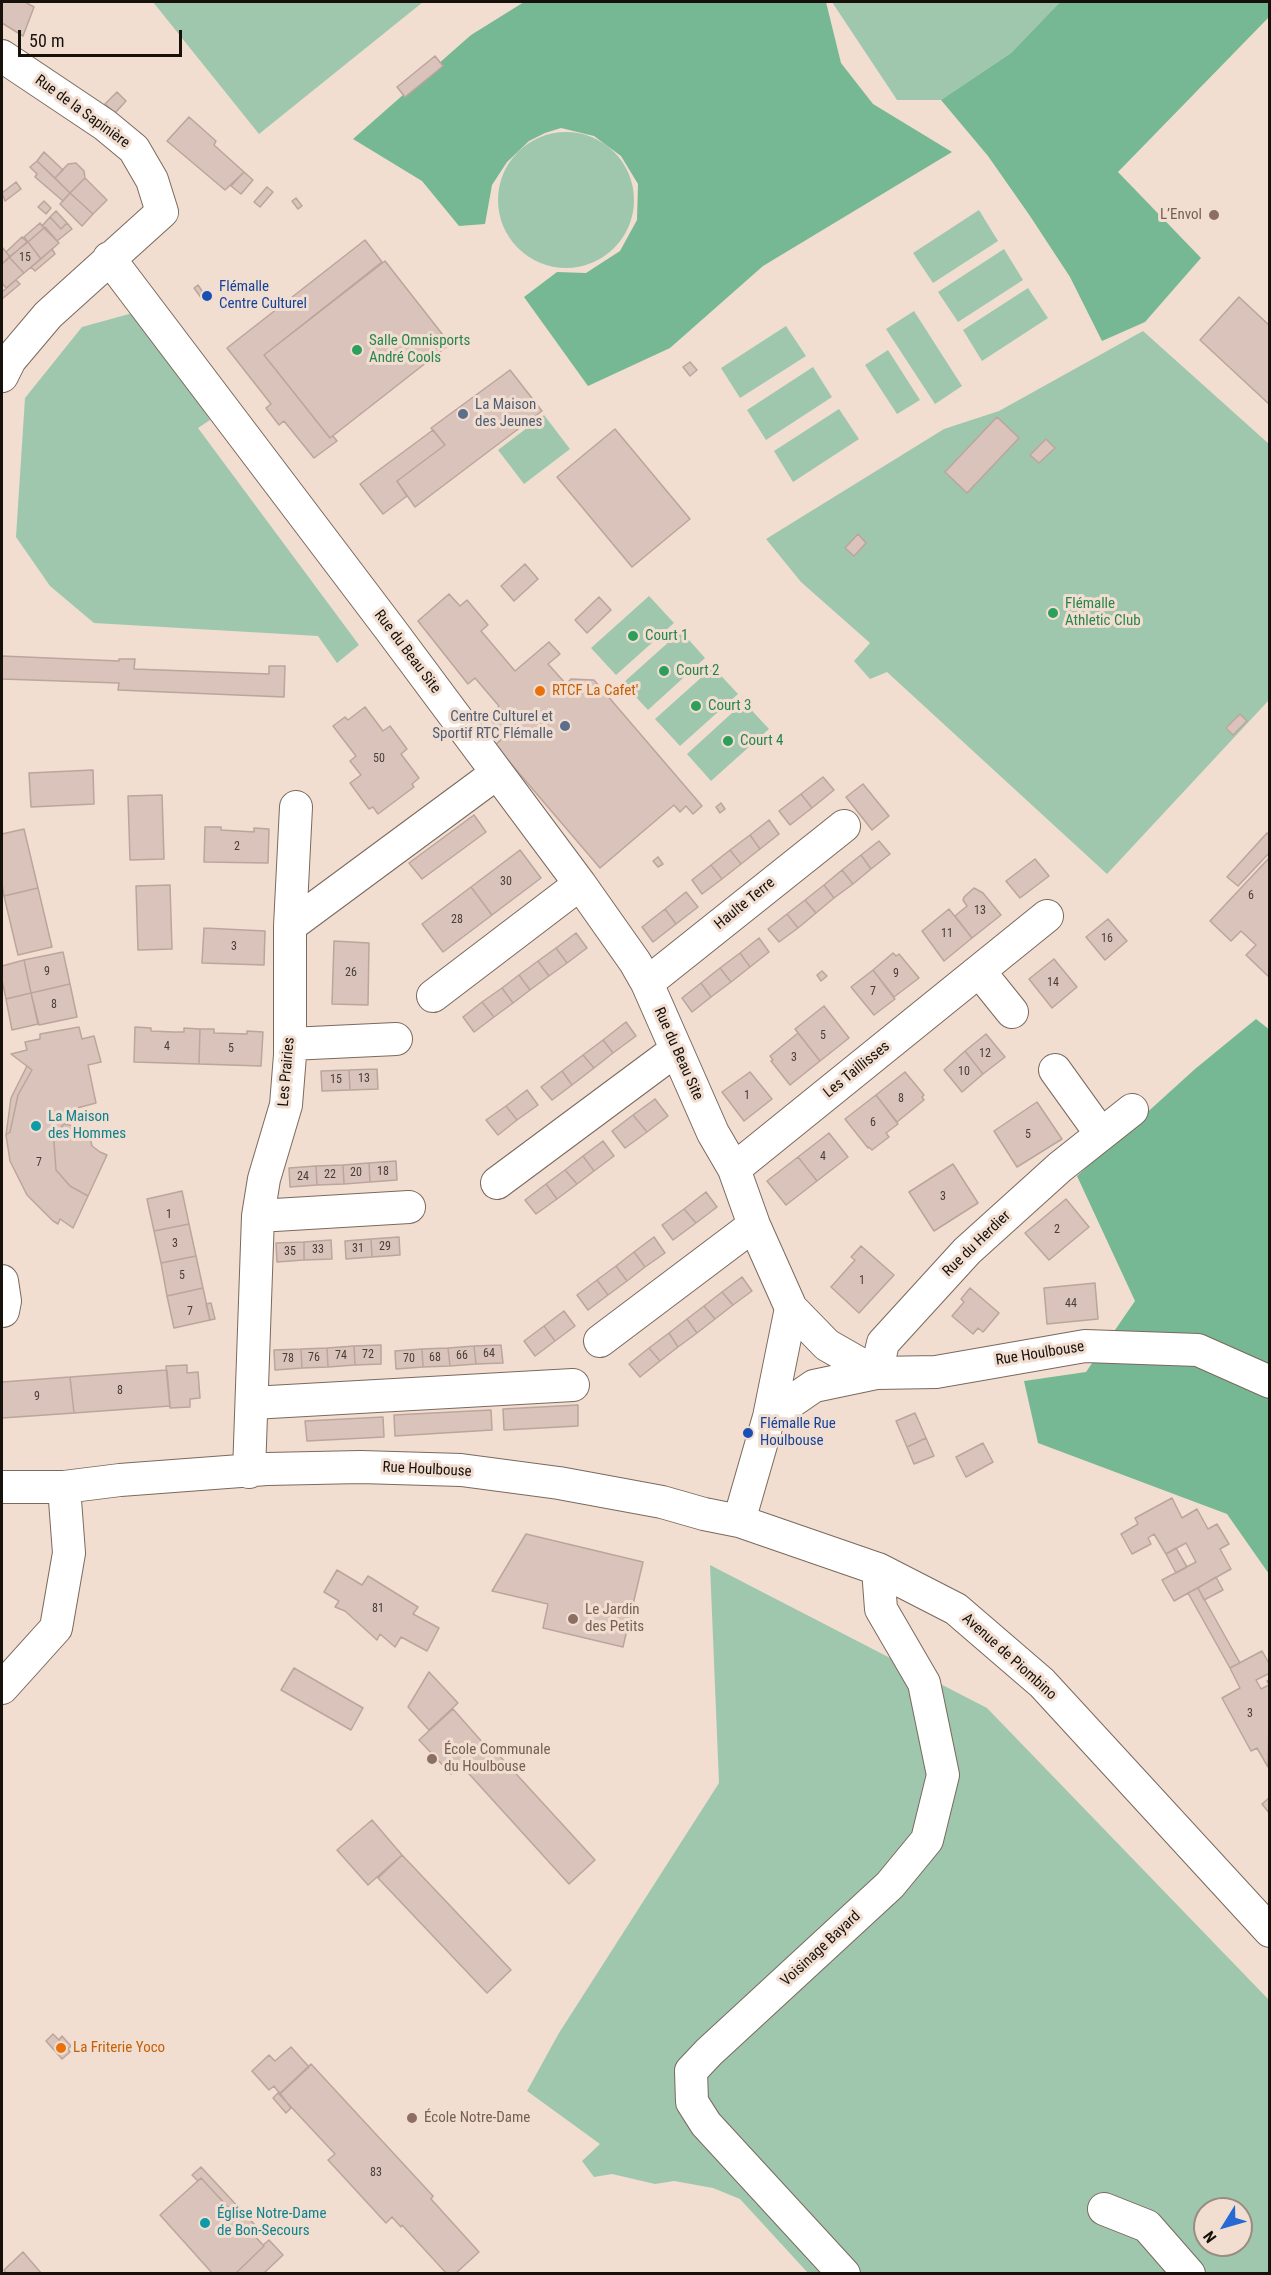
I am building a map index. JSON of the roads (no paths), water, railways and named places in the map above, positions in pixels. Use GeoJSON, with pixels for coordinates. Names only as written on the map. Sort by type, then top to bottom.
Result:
{"type":"FeatureCollection","features":[{"type":"Feature","properties":{"kind":"street","name":"Rue de la Sapinière"},"geometry":{"type":"LineString","coordinates":[[2,56],[105,125],[134,149],[152,180],[162,212],[109,258]]}},
{"type":"Feature","properties":{"kind":"street"},"geometry":{"type":"LineString","coordinates":[[2,376],[10,360],[48,315],[109,258]]}},
{"type":"Feature","properties":{"kind":"street","name":"Rue du Beau Site"},"geometry":{"type":"LineString","coordinates":[[109,258],[580,884],[635,962],[713,1133],[735,1169],[754,1225]]}},
{"type":"Feature","properties":{"kind":"street"},"geometry":{"type":"LineString","coordinates":[[290,926],[497,773]]}},
{"type":"Feature","properties":{"kind":"street","name":"Les Prairies"},"geometry":{"type":"LineString","coordinates":[[249,1472],[258,1216],[264,1179],[286,1105],[290,1044],[290,926],[296,807]]}},
{"type":"Feature","properties":{"kind":"street","name":"Haulte Terre"},"geometry":{"type":"LineString","coordinates":[[646,983],[844,826]]}},
{"type":"Feature","properties":{"kind":"street"},"geometry":{"type":"LineString","coordinates":[[433,996],[580,884]]}},
{"type":"Feature","properties":{"kind":"street","name":"Les Taillisses"},"geometry":{"type":"LineString","coordinates":[[735,1169],[1047,916]]}},
{"type":"Feature","properties":{"kind":"street"},"geometry":{"type":"LineString","coordinates":[[980,971],[1012,1012]]}},
{"type":"Feature","properties":{"kind":"street"},"geometry":{"type":"LineString","coordinates":[[290,1044],[396,1039]]}},
{"type":"Feature","properties":{"kind":"street"},"geometry":{"type":"LineString","coordinates":[[497,1183],[676,1050]]}},
{"type":"Feature","properties":{"kind":"street"},"geometry":{"type":"LineString","coordinates":[[1055,1070],[1101,1134]]}},
{"type":"Feature","properties":{"kind":"street","name":"Rue du Herdier"},"geometry":{"type":"LineString","coordinates":[[876,1373],[883,1343],[967,1251],[1060,1167],[1132,1110]]}},
{"type":"Feature","properties":{"kind":"street"},"geometry":{"type":"LineString","coordinates":[[258,1216],[409,1207]]}},
{"type":"Feature","properties":{"kind":"street"},"geometry":{"type":"LineString","coordinates":[[600,1341],[754,1225],[791,1308],[827,1345],[876,1373]]}},
{"type":"Feature","properties":{"kind":"street"},"geometry":{"type":"LineString","coordinates":[[739,1521],[769,1417],[791,1308]]}},
{"type":"Feature","properties":{"kind":"street","name":"Rue Houlbouse"},"geometry":{"type":"LineString","coordinates":[[769,1417],[814,1386],[876,1373],[936,1372],[1085,1346],[1198,1350],[1269,1382]]}},
{"type":"Feature","properties":{"kind":"street"},"geometry":{"type":"LineString","coordinates":[[252,1403],[573,1385]]}},
{"type":"Feature","properties":{"kind":"street","name":"Rue Houlbouse"},"geometry":{"type":"LineString","coordinates":[[2,1486],[64,1487],[120,1480],[361,1467],[461,1470],[559,1483],[662,1502],[739,1521]]}},
{"type":"Feature","properties":{"kind":"street"},"geometry":{"type":"LineString","coordinates":[[2,1688],[56,1628],[69,1553],[64,1487]]}},
{"type":"Feature","properties":{"kind":"street","name":"Avenue de Piombino"},"geometry":{"type":"LineString","coordinates":[[739,1521],[878,1569],[956,1609],[1042,1683],[1269,1931]]}},
{"type":"Feature","properties":{"kind":"street","name":"Voisinage Bayard"},"geometry":{"type":"LineString","coordinates":[[844,2274],[706,2124],[692,2102],[691,2071],[890,1885],[927,1840],[944,1775],[924,1683],[881,1609],[878,1569]]}},
{"type":"Feature","properties":{"kind":"street"},"geometry":{"type":"LineString","coordinates":[[1104,2209],[1147,2226],[1189,2274]]}},
{"type":"Feature","properties":{"kind":"place","name":"L’Envol"},"geometry":{"type":"Point","coordinates":[1214,215]}},
{"type":"Feature","properties":{"kind":"place","name":"Flémalle Centre Culturel"},"geometry":{"type":"Point","coordinates":[207,296]}},
{"type":"Feature","properties":{"kind":"place","name":"Salle Omnisports André Cools"},"geometry":{"type":"Point","coordinates":[357,350]}},
{"type":"Feature","properties":{"kind":"place","name":"La Maison des Jeunes"},"geometry":{"type":"Point","coordinates":[463,414]}},
{"type":"Feature","properties":{"kind":"place","name":"Flémalle Athletic Club"},"geometry":{"type":"Point","coordinates":[1053,613]}},
{"type":"Feature","properties":{"kind":"place","name":"Court 1"},"geometry":{"type":"Point","coordinates":[633,636]}},
{"type":"Feature","properties":{"kind":"place","name":"Court 2"},"geometry":{"type":"Point","coordinates":[664,671]}},
{"type":"Feature","properties":{"kind":"place","name":"RTCF La Cafet'"},"geometry":{"type":"Point","coordinates":[540,691]}},
{"type":"Feature","properties":{"kind":"place","name":"Court 3"},"geometry":{"type":"Point","coordinates":[696,706]}},
{"type":"Feature","properties":{"kind":"place","name":"Centre Culturel et Sportif RTC Flémalle"},"geometry":{"type":"Point","coordinates":[565,726]}},
{"type":"Feature","properties":{"kind":"place","name":"Court 4"},"geometry":{"type":"Point","coordinates":[728,741]}},
{"type":"Feature","properties":{"kind":"place","name":"La Maison des Hommes"},"geometry":{"type":"Point","coordinates":[36,1126]}},
{"type":"Feature","properties":{"kind":"place","name":"Flémalle Rue Houlbouse"},"geometry":{"type":"Point","coordinates":[748,1433]}},
{"type":"Feature","properties":{"kind":"place","name":"Le Jardin des Petits"},"geometry":{"type":"Point","coordinates":[573,1619]}},
{"type":"Feature","properties":{"kind":"place","name":"École Communale du Houlbouse"},"geometry":{"type":"Point","coordinates":[432,1759]}},
{"type":"Feature","properties":{"kind":"place","name":"La Friterie Yoco"},"geometry":{"type":"Point","coordinates":[61,2048]}},
{"type":"Feature","properties":{"kind":"place","name":"École Notre-Dame"},"geometry":{"type":"Point","coordinates":[412,2118]}},
{"type":"Feature","properties":{"kind":"place","name":"Église Notre-Dame de Bon-Secours"},"geometry":{"type":"Point","coordinates":[205,2223]}}]}
